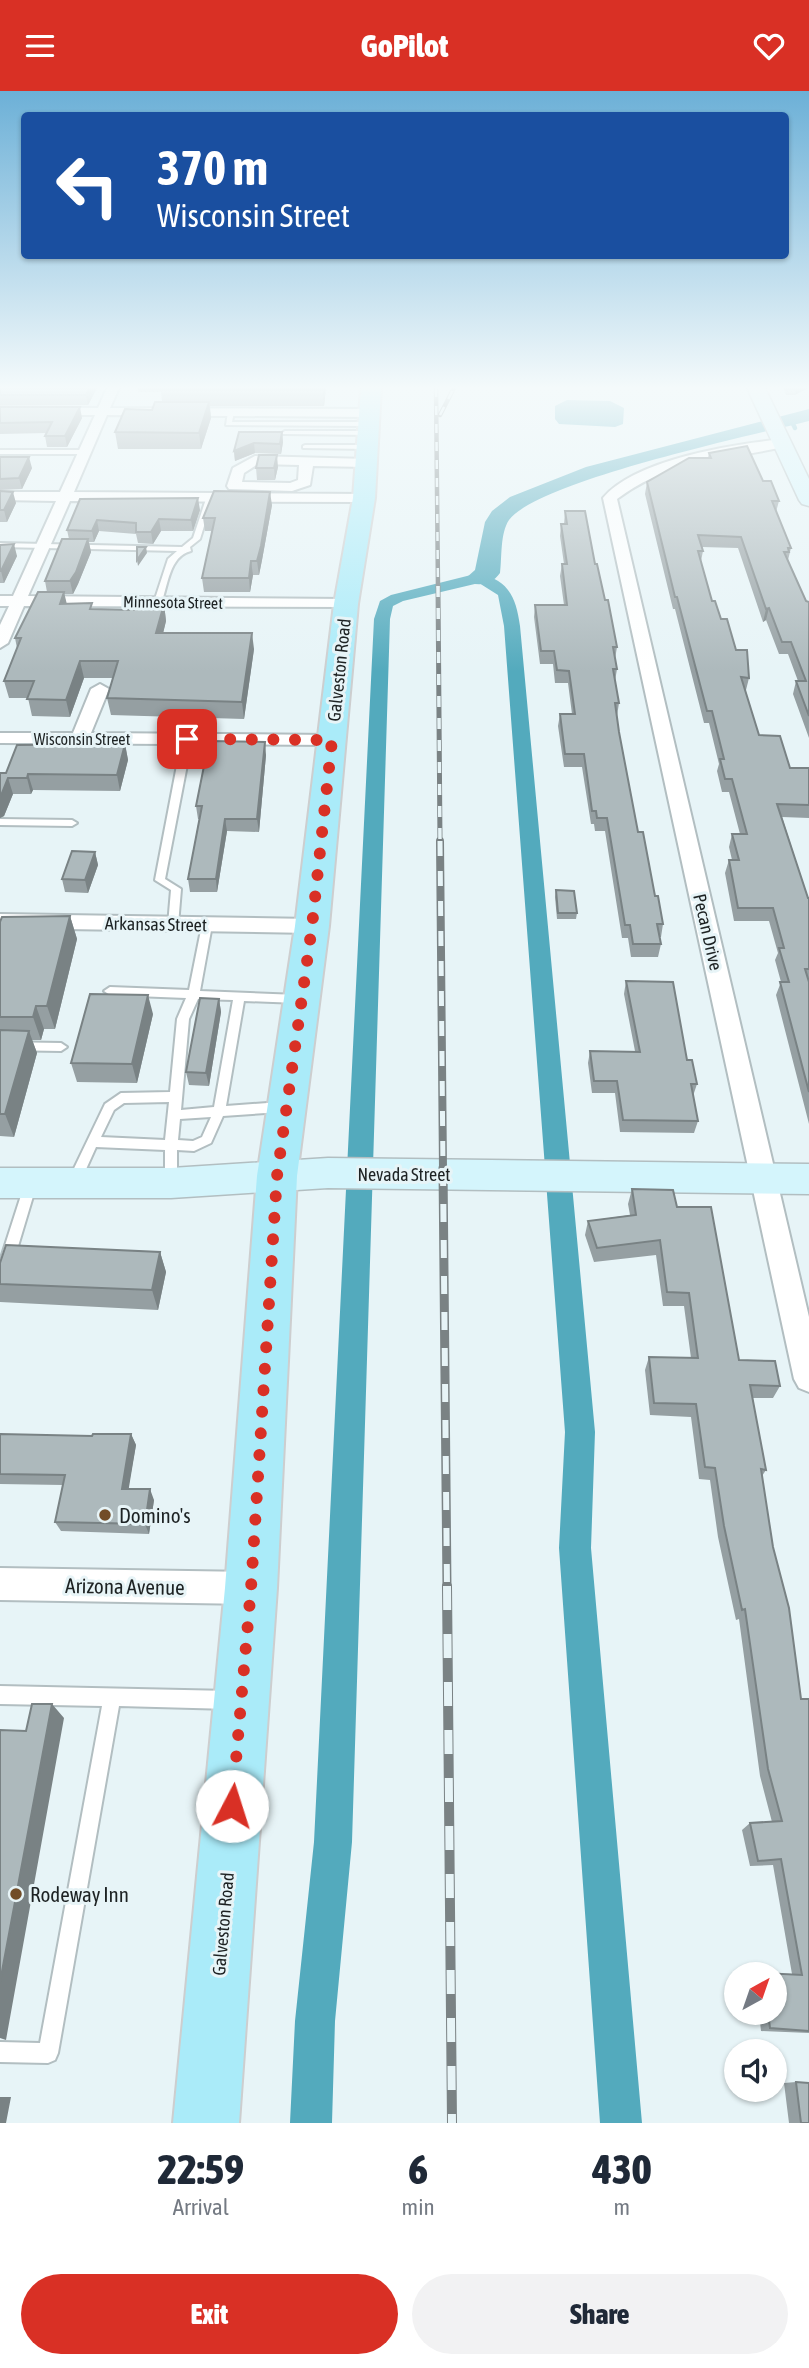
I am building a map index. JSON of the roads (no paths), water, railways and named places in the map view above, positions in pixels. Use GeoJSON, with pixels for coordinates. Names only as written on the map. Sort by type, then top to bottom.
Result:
{"type":"FeatureCollection","features":[{"type":"Feature","properties":{"kind":"main road","name":"Galveston Road"},"geometry":{"type":"LineString","coordinates":[[206,2123],[251,1588],[277,1176],[312,926],[346,604],[366,483]]}},
{"type":"Feature","properties":{"kind":"street"},"geometry":{"type":"LineString","coordinates":[[0,643],[71,483]]}},
{"type":"Feature","properties":{"kind":"street"},"geometry":{"type":"LineString","coordinates":[[235,483],[234,486],[365,498]]}},
{"type":"Feature","properties":{"kind":"street"},"geometry":{"type":"LineString","coordinates":[[0,495],[209,497],[290,492],[304,483]]}},
{"type":"Feature","properties":{"kind":"street","name":"Pecan Drive"},"geometry":{"type":"LineString","coordinates":[[631,483],[620,488],[610,498],[809,1380]]}},
{"type":"Feature","properties":{"kind":"street","name":"Minnesota Street"},"geometry":{"type":"LineString","coordinates":[[0,601],[346,604]]}},
{"type":"Feature","properties":{"kind":"street"},"geometry":{"type":"LineString","coordinates":[[80,739],[100,689]]}},
{"type":"Feature","properties":{"kind":"street","name":"Wisconsin Street"},"geometry":{"type":"LineString","coordinates":[[0,738],[332,740]]}},
{"type":"Feature","properties":{"kind":"street","name":"Arkansas Street"},"geometry":{"type":"LineString","coordinates":[[0,921],[312,926]]}},
{"type":"Feature","properties":{"kind":"street","name":"Nevada Street"},"geometry":{"type":"LineString","coordinates":[[16,1183],[171,1183],[328,1173],[809,1178]]}},
{"type":"Feature","properties":{"kind":"street","name":"Arizona Avenue"},"geometry":{"type":"LineString","coordinates":[[0,1584],[251,1588]]}},
{"type":"Feature","properties":{"kind":"lane"},"geometry":{"type":"LineString","coordinates":[[158,602],[172,559],[188,549],[196,539],[209,497]]}},
{"type":"Feature","properties":{"kind":"lane"},"geometry":{"type":"LineString","coordinates":[[0,545],[188,549]]}},
{"type":"Feature","properties":{"kind":"lane"},"geometry":{"type":"LineString","coordinates":[[173,925],[176,889],[160,880],[187,739]]}},
{"type":"Feature","properties":{"kind":"lane"},"geometry":{"type":"LineString","coordinates":[[0,822],[72,823]]}},
{"type":"Feature","properties":{"kind":"lane"},"geometry":{"type":"LineString","coordinates":[[171,1183],[171,1146],[183,1019],[194,995],[207,925]]}},
{"type":"Feature","properties":{"kind":"lane"},"geometry":{"type":"LineString","coordinates":[[110,991],[302,999]]}},
{"type":"Feature","properties":{"kind":"lane"},"geometry":{"type":"LineString","coordinates":[[92,1142],[194,1146],[206,1140],[219,1112],[239,996]]}},
{"type":"Feature","properties":{"kind":"lane"},"geometry":{"type":"LineString","coordinates":[[0,1046],[61,1047]]}},
{"type":"Feature","properties":{"kind":"lane"},"geometry":{"type":"LineString","coordinates":[[73,1184],[108,1107],[121,1098],[175,1097]]}},
{"type":"Feature","properties":{"kind":"lane"},"geometry":{"type":"LineString","coordinates":[[174,1115],[287,1107]]}},
{"type":"Feature","properties":{"kind":"lane"},"geometry":{"type":"LineString","coordinates":[[0,1283],[16,1183]]}},
{"type":"Feature","properties":{"kind":"lane"},"geometry":{"type":"LineString","coordinates":[[0,1695],[241,1700]]}},
{"type":"Feature","properties":{"kind":"lane"},"geometry":{"type":"LineString","coordinates":[[0,2052],[48,2053],[112,1698]]}},
{"type":"Feature","properties":{"kind":"waterway"},"geometry":{"type":"LineString","coordinates":[[479,578],[487,573],[492,536],[500,516],[518,502],[562,483]]}},
{"type":"Feature","properties":{"kind":"waterway"},"geometry":{"type":"LineString","coordinates":[[311,2123],[315,2021],[333,1842],[382,619],[386,604],[397,598],[479,578],[497,586],[506,595],[512,626],[580,1432],[575,1548],[621,2123]]}},
{"type":"Feature","properties":{"kind":"railway"},"geometry":{"type":"LineString","coordinates":[[437,483],[438,588]]}},
{"type":"Feature","properties":{"kind":"railway"},"geometry":{"type":"LineString","coordinates":[[438,586],[440,843]]}},
{"type":"Feature","properties":{"kind":"railway"},"geometry":{"type":"LineString","coordinates":[[440,841],[443,1170]]}},
{"type":"Feature","properties":{"kind":"railway"},"geometry":{"type":"LineString","coordinates":[[443,1168],[447,1588]]}},
{"type":"Feature","properties":{"kind":"railway"},"geometry":{"type":"LineString","coordinates":[[447,1586],[452,2123]]}},
{"type":"Feature","properties":{"kind":"place","name":"Domino's"},"geometry":{"type":"Point","coordinates":[105,1515]}},
{"type":"Feature","properties":{"kind":"place","name":"Rodeway Inn"},"geometry":{"type":"Point","coordinates":[16,1894]}}]}
